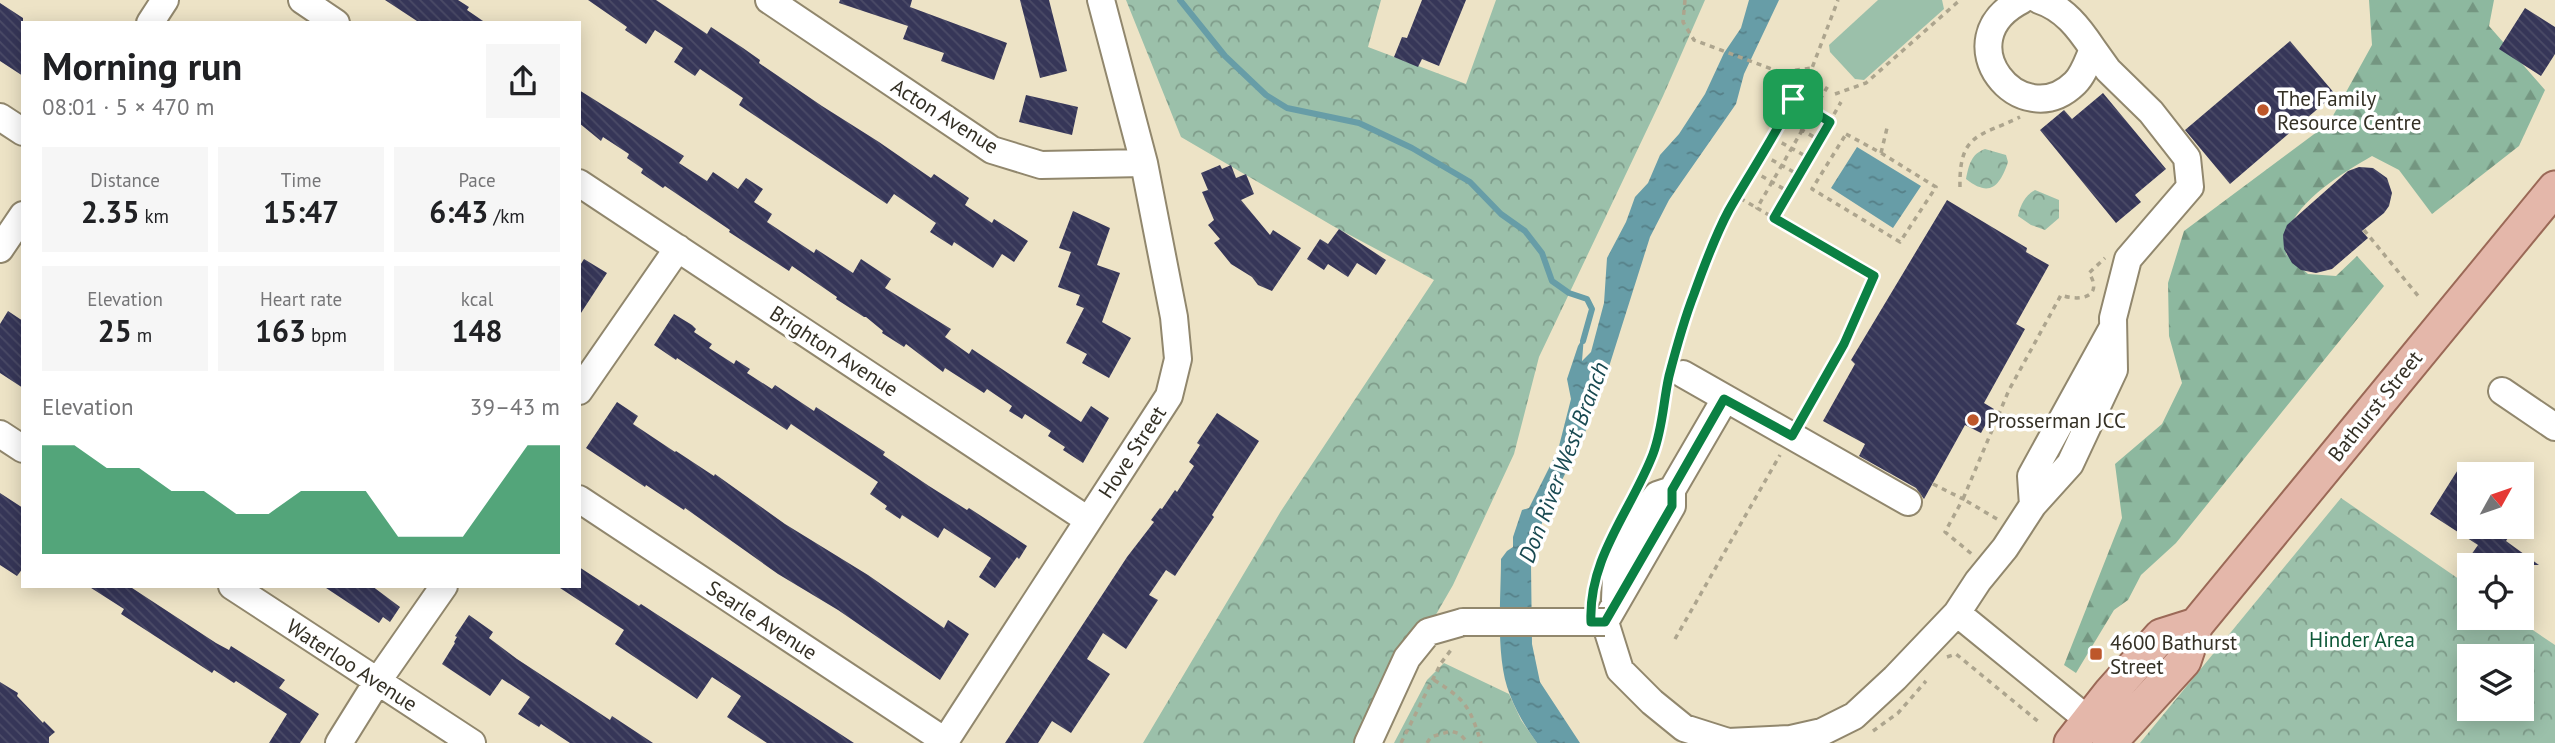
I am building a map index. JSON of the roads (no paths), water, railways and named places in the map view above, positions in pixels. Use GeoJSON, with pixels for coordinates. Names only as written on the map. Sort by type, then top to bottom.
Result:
{"type":"FeatureCollection","features":[{"type":"Feature","properties":{"kind":"main road","name":"Bathurst Street"},"geometry":{"type":"LineString","coordinates":[[2095,736],[2161,636],[2196,625],[2555,188]]}},
{"type":"Feature","properties":{"kind":"street"},"geometry":{"type":"LineString","coordinates":[[151,21],[165,0]]}},
{"type":"Feature","properties":{"kind":"street"},"geometry":{"type":"LineString","coordinates":[[302,0],[333,21]]}},
{"type":"Feature","properties":{"kind":"street","name":"Acton Avenue"},"geometry":{"type":"LineString","coordinates":[[769,0],[992,150],[1041,165],[1144,163]]}},
{"type":"Feature","properties":{"kind":"street","name":"Hove Street"},"geometry":{"type":"LineString","coordinates":[[945,742],[1169,396],[1178,359],[1174,317],[1144,163],[1101,0]]}},
{"type":"Feature","properties":{"kind":"street"},"geometry":{"type":"LineString","coordinates":[[2022,0],[2007,8],[1996,20],[1989,36],[1988,52],[1993,69],[2002,82],[2015,92],[2031,97],[2047,97],[2063,92],[2076,82],[2093,49]]}},
{"type":"Feature","properties":{"kind":"street"},"geometry":{"type":"LineString","coordinates":[[1724,399],[1672,490],[1657,495],[1625,536],[1617,551],[1610,614],[1620,670],[1652,702],[1684,728],[1728,742],[1791,739],[1822,732],[1854,716],[1895,678],[1957,613],[2017,530],[2033,505],[2031,476],[2113,328],[2119,287],[2128,259],[2190,187],[2187,158],[2151,112],[2113,75],[2075,23],[2049,3],[2039,0]]}},
{"type":"Feature","properties":{"kind":"street"},"geometry":{"type":"LineString","coordinates":[[2076,82],[2113,75]]}},
{"type":"Feature","properties":{"kind":"street"},"geometry":{"type":"LineString","coordinates":[[0,117],[21,131]]}},
{"type":"Feature","properties":{"kind":"street","name":"Brighton Avenue"},"geometry":{"type":"LineString","coordinates":[[581,184],[1088,520]]}},
{"type":"Feature","properties":{"kind":"street"},"geometry":{"type":"LineString","coordinates":[[0,249],[21,218]]}},
{"type":"Feature","properties":{"kind":"street"},"geometry":{"type":"LineString","coordinates":[[581,388],[678,248]]}},
{"type":"Feature","properties":{"kind":"street"},"geometry":{"type":"LineString","coordinates":[[1676,372],[1908,502]]}},
{"type":"Feature","properties":{"kind":"street"},"geometry":{"type":"LineString","coordinates":[[2502,391],[2555,427]]}},
{"type":"Feature","properties":{"kind":"street"},"geometry":{"type":"LineString","coordinates":[[0,434],[21,448]]}},
{"type":"Feature","properties":{"kind":"street","name":"Searle Avenue"},"geometry":{"type":"LineString","coordinates":[[581,500],[945,742]]}},
{"type":"Feature","properties":{"kind":"street","name":"Waterloo Avenue"},"geometry":{"type":"LineString","coordinates":[[235,588],[472,743]]}},
{"type":"Feature","properties":{"kind":"street"},"geometry":{"type":"LineString","coordinates":[[339,743],[377,682],[443,588]]}},
{"type":"Feature","properties":{"kind":"street"},"geometry":{"type":"LineString","coordinates":[[1957,613],[2095,736]]}},
{"type":"Feature","properties":{"kind":"street"},"geometry":{"type":"LineString","coordinates":[[1368,743],[1406,658],[1428,632],[1463,622],[1610,614]]}},
{"type":"Feature","properties":{"kind":"water","name":"Don River West Branch"},"geometry":{"type":"Polygon","coordinates":[[[1749,0],[1779,0],[1744,74],[1736,104],[1669,200],[1650,237],[1607,373],[1595,395],[1592,414],[1581,443],[1544,515],[1531,565],[1532,644],[1540,682],[1580,743],[1537,743],[1525,726],[1505,680],[1500,628],[1501,559],[1513,547],[1513,537],[1522,510],[1529,508],[1558,450],[1571,399],[1567,379],[1584,336],[1582,361],[1591,352],[1604,303],[1607,258],[1626,222],[1635,197],[1648,183],[1660,155],[1679,134],[1705,94],[1724,53],[1741,28],[1749,0]]]}},
{"type":"Feature","properties":{"kind":"water"},"geometry":{"type":"Polygon","coordinates":[[[1857,147],[1921,186],[1893,228],[1831,188],[1857,147]]]}},
{"type":"Feature","properties":{"kind":"waterway"},"geometry":{"type":"LineString","coordinates":[[1180,0],[1225,56],[1266,95],[1287,108],[1359,123],[1412,148],[1470,182],[1501,214],[1525,231],[1542,253],[1552,281],[1569,293],[1587,299],[1592,309],[1583,341]]}},
{"type":"Feature","properties":{"kind":"place","name":"The Family Resource Centre"},"geometry":{"type":"Point","coordinates":[2263,110]}},
{"type":"Feature","properties":{"kind":"place","name":"Prosserman JCC"},"geometry":{"type":"Point","coordinates":[1973,420]}},
{"type":"Feature","properties":{"kind":"place","name":"4600 Bathurst Street"},"geometry":{"type":"Point","coordinates":[2096,654]}},
{"type":"Feature","properties":{"kind":"park label","name":"Hinder Area"},"geometry":{"type":"Point","coordinates":[2362,639]}}]}
